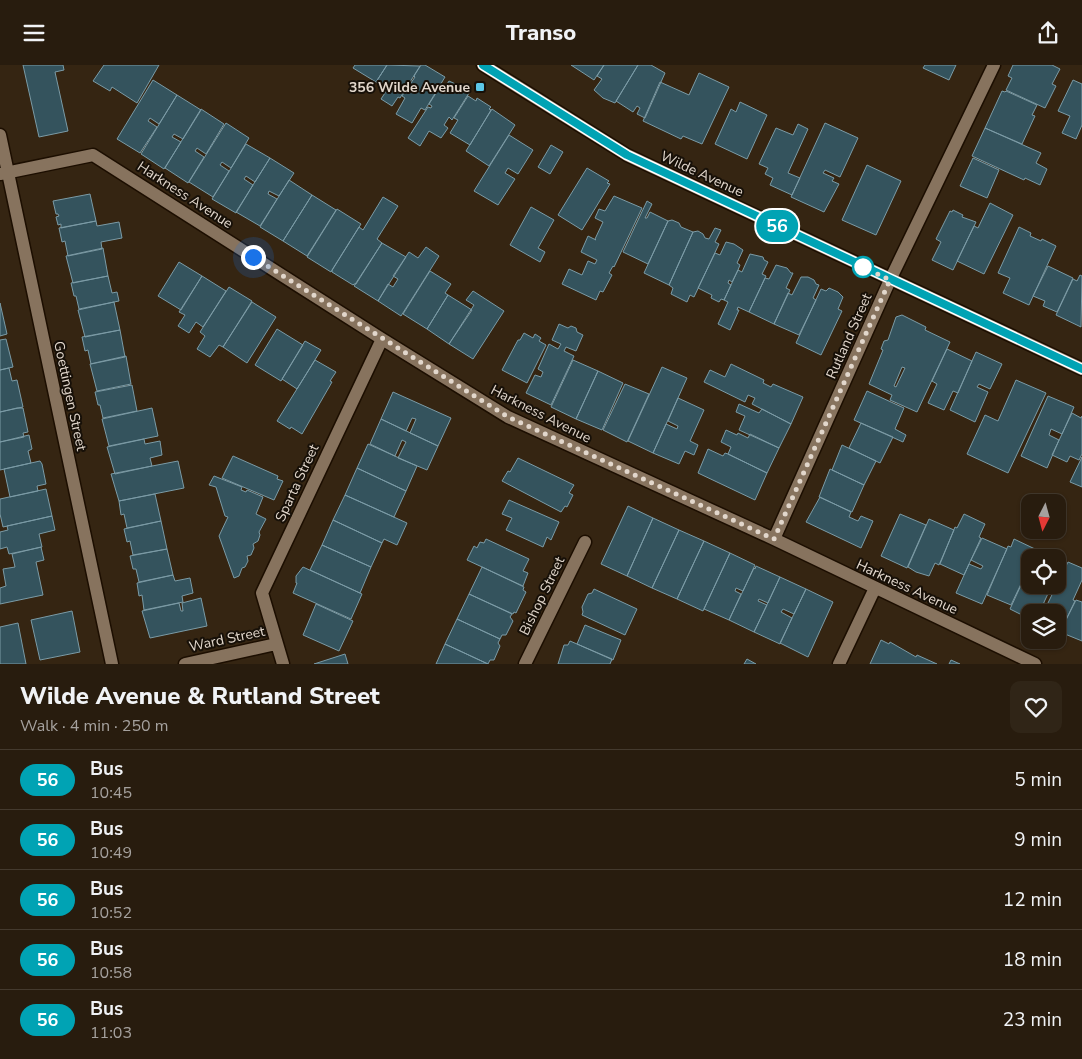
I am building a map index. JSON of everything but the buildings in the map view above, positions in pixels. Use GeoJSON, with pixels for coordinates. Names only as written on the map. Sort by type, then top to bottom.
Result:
{"type":"FeatureCollection","features":[{"type":"Feature","properties":{"kind":"street","name":"Wilde Avenue"},"geometry":{"type":"LineString","coordinates":[[483,65],[627,155],[1082,369]]}},
{"type":"Feature","properties":{"kind":"street","name":"Rutland Street"},"geometry":{"type":"LineString","coordinates":[[774,539],[890,280],[994,65]]}},
{"type":"Feature","properties":{"kind":"street","name":"Goettingen Street"},"geometry":{"type":"LineString","coordinates":[[0,135],[4,173],[112,664]]}},
{"type":"Feature","properties":{"kind":"street","name":"Harkness Avenue"},"geometry":{"type":"LineString","coordinates":[[4,173],[93,155],[508,417],[774,539],[1035,664]]}},
{"type":"Feature","properties":{"kind":"street","name":"Sparta Street"},"geometry":{"type":"LineString","coordinates":[[283,664],[262,593],[382,339]]}},
{"type":"Feature","properties":{"kind":"street","name":"Bishop Street"},"geometry":{"type":"LineString","coordinates":[[526,664],[585,542]]}},
{"type":"Feature","properties":{"kind":"street"},"geometry":{"type":"LineString","coordinates":[[839,664],[875,588]]}},
{"type":"Feature","properties":{"kind":"street","name":"Ward Street"},"geometry":{"type":"LineString","coordinates":[[185,664],[276,644]]}},
{"type":"Feature","properties":{"kind":"bus line","name":"56"},"geometry":{"type":"LineString","coordinates":[[483,65],[627,155],[1082,369]]}},
{"type":"Feature","properties":{"kind":"place","name":"356 Wilde Avenue"},"geometry":{"type":"Point","coordinates":[480,87]}},
{"type":"Feature","properties":{"kind":"route"},"geometry":{"type":"LineString","coordinates":[[253,257],[508,417],[774,539],[890,280],[863,267]]}}]}
